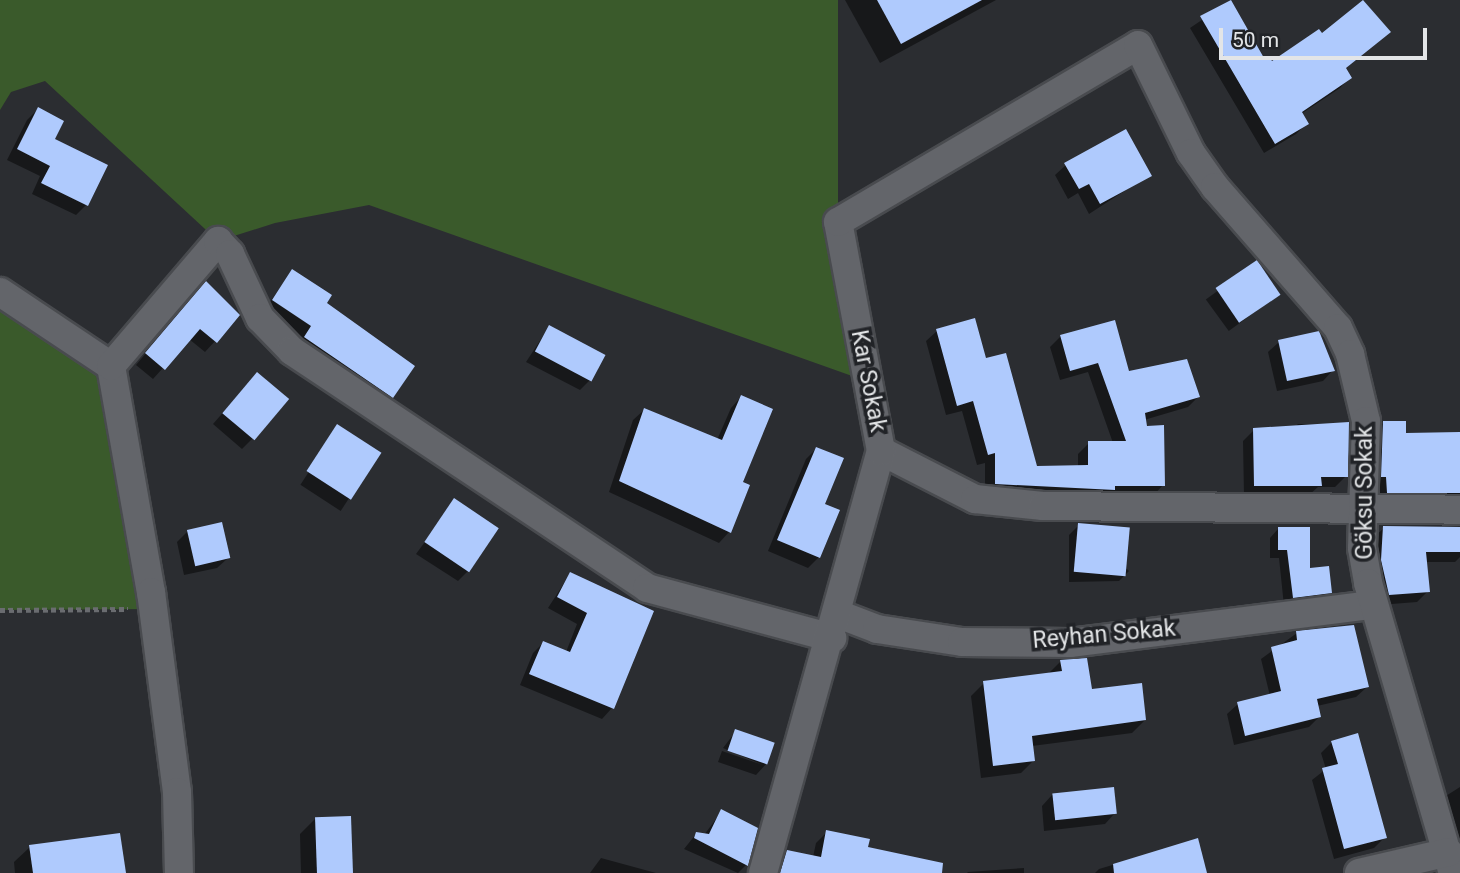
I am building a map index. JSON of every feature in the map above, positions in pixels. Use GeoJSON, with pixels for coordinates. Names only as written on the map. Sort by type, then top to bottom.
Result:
{"type":"FeatureCollection","features":[{"type":"Feature","properties":{"kind":"street","name":"Kar Sokak"},"geometry":{"type":"LineString","coordinates":[[762,873],[835,626],[881,451],[838,222],[1138,45]]}},
{"type":"Feature","properties":{"kind":"street","name":"Göksu Sokak"},"geometry":{"type":"LineString","coordinates":[[1138,45],[1199,165],[1342,337],[1358,379],[1366,422],[1366,511],[1362,548],[1372,605],[1451,863]]}},
{"type":"Feature","properties":{"kind":"street","name":"Reyhan Sokak"},"geometry":{"type":"LineString","coordinates":[[111,366],[218,241],[230,254],[260,318],[292,351],[647,588],[835,626],[877,629],[940,639],[1070,643],[1372,605]]}},
{"type":"Feature","properties":{"kind":"street"},"geometry":{"type":"LineString","coordinates":[[0,292],[111,366],[154,609],[177,792],[179,873]]}},
{"type":"Feature","properties":{"kind":"street"},"geometry":{"type":"LineString","coordinates":[[881,451],[975,499],[1042,506],[1460,510]]}},
{"type":"Feature","properties":{"kind":"street"},"geometry":{"type":"LineString","coordinates":[[1359,873],[1451,863]]}},
{"type":"Feature","properties":{"kind":"path"},"geometry":{"type":"LineString","coordinates":[[0,610],[154,609]]}},
{"type":"Feature","properties":{"kind":"green space"},"geometry":{"type":"Polygon","coordinates":[[[0,0],[838,0],[838,222],[869,382],[369,205],[275,223],[218,241],[45,81],[11,92],[0,110],[0,0]]]}},
{"type":"Feature","properties":{"kind":"green space"},"geometry":{"type":"Polygon","coordinates":[[[0,292],[111,366],[154,609],[0,610],[0,292]]]}},
{"type":"Feature","properties":{"kind":"building"},"geometry":{"type":"Polygon","coordinates":[[[877,0],[982,0],[901,44],[877,0]]]}},
{"type":"Feature","properties":{"kind":"building"},"geometry":{"type":"Polygon","coordinates":[[[1231,0],[1264,58],[1269,56],[1272,61],[1319,29],[1322,33],[1363,0],[1391,32],[1346,68],[1352,78],[1302,112],[1309,124],[1275,144],[1200,16],[1231,0]]]}},
{"type":"Feature","properties":{"kind":"building"},"geometry":{"type":"Polygon","coordinates":[[[38,107],[64,121],[55,139],[108,165],[88,206],[41,183],[50,166],[17,149],[38,107]]]}},
{"type":"Feature","properties":{"kind":"building"},"geometry":{"type":"Polygon","coordinates":[[[1126,129],[1152,176],[1100,204],[1089,184],[1079,189],[1064,163],[1126,129]]]}},
{"type":"Feature","properties":{"kind":"building"},"geometry":{"type":"Polygon","coordinates":[[[1257,260],[1280,295],[1239,323],[1216,288],[1257,260]]]}},
{"type":"Feature","properties":{"kind":"building"},"geometry":{"type":"Polygon","coordinates":[[[292,269],[332,295],[327,303],[415,366],[393,398],[304,337],[311,326],[272,300],[292,269]]]}},
{"type":"Feature","properties":{"kind":"building"},"geometry":{"type":"Polygon","coordinates":[[[206,281],[240,315],[217,343],[200,329],[165,370],[145,353],[206,281]]]}},
{"type":"Feature","properties":{"kind":"building"},"geometry":{"type":"Polygon","coordinates":[[[975,318],[986,358],[1006,353],[1037,466],[1088,465],[1088,441],[1126,441],[1098,363],[1070,371],[1060,335],[1115,320],[1129,371],[1187,359],[1200,397],[1145,413],[1147,426],[1164,425],[1165,486],[1115,486],[1115,490],[995,484],[995,453],[988,455],[973,401],[957,406],[936,329],[975,318]]]}},
{"type":"Feature","properties":{"kind":"building"},"geometry":{"type":"Polygon","coordinates":[[[549,325],[606,355],[591,382],[535,351],[549,325]]]}},
{"type":"Feature","properties":{"kind":"building"},"geometry":{"type":"Polygon","coordinates":[[[1319,331],[1335,371],[1287,381],[1278,340],[1319,331]]]}},
{"type":"Feature","properties":{"kind":"building"},"geometry":{"type":"Polygon","coordinates":[[[257,372],[289,399],[254,440],[222,413],[257,372]]]}},
{"type":"Feature","properties":{"kind":"building"},"geometry":{"type":"Polygon","coordinates":[[[741,395],[773,409],[743,482],[750,485],[731,533],[619,481],[644,408],[722,440],[741,395]]]}},
{"type":"Feature","properties":{"kind":"building"},"geometry":{"type":"Polygon","coordinates":[[[1383,421],[1406,421],[1406,433],[1460,432],[1460,493],[1387,493],[1386,477],[1381,477],[1383,421]]]}},
{"type":"Feature","properties":{"kind":"building"},"geometry":{"type":"Polygon","coordinates":[[[1349,422],[1348,477],[1321,477],[1322,486],[1254,486],[1253,428],[1349,422]]]}},
{"type":"Feature","properties":{"kind":"building"},"geometry":{"type":"Polygon","coordinates":[[[337,424],[381,453],[351,500],[307,471],[337,424]]]}},
{"type":"Feature","properties":{"kind":"building"},"geometry":{"type":"Polygon","coordinates":[[[816,447],[844,458],[825,504],[840,510],[820,558],[777,540],[816,447]]]}},
{"type":"Feature","properties":{"kind":"building"},"geometry":{"type":"Polygon","coordinates":[[[454,498],[499,528],[469,572],[424,542],[454,498]]]}},
{"type":"Feature","properties":{"kind":"building"},"geometry":{"type":"Polygon","coordinates":[[[222,522],[230,558],[195,566],[187,530],[222,522]]]}},
{"type":"Feature","properties":{"kind":"building"},"geometry":{"type":"Polygon","coordinates":[[[1078,523],[1130,528],[1126,576],[1074,572],[1078,523]]]}},
{"type":"Feature","properties":{"kind":"building"},"geometry":{"type":"Polygon","coordinates":[[[1383,526],[1460,527],[1460,552],[1426,552],[1430,592],[1389,595],[1381,560],[1383,526]]]}},
{"type":"Feature","properties":{"kind":"building"},"geometry":{"type":"Polygon","coordinates":[[[1278,527],[1310,527],[1310,568],[1329,566],[1332,593],[1293,598],[1287,550],[1278,550],[1278,527]]]}},
{"type":"Feature","properties":{"kind":"building"},"geometry":{"type":"Polygon","coordinates":[[[570,572],[654,611],[614,709],[529,674],[543,641],[570,652],[587,613],[557,597],[570,572]]]}},
{"type":"Feature","properties":{"kind":"building"},"geometry":{"type":"Polygon","coordinates":[[[1354,625],[1369,687],[1317,699],[1321,717],[1245,736],[1237,702],[1281,691],[1271,647],[1297,640],[1296,631],[1354,625]]]}},
{"type":"Feature","properties":{"kind":"building"},"geometry":{"type":"Polygon","coordinates":[[[1087,658],[1092,689],[1142,683],[1146,720],[1032,736],[1035,761],[993,766],[983,681],[1062,671],[1060,660],[1087,658]]]}},
{"type":"Feature","properties":{"kind":"building"},"geometry":{"type":"Polygon","coordinates":[[[735,729],[775,743],[767,764],[728,751],[735,729]]]}},
{"type":"Feature","properties":{"kind":"building"},"geometry":{"type":"Polygon","coordinates":[[[1358,733],[1387,838],[1344,849],[1322,768],[1338,764],[1331,741],[1358,733]]]}},
{"type":"Feature","properties":{"kind":"building"},"geometry":{"type":"Polygon","coordinates":[[[1114,787],[1117,814],[1055,820],[1052,793],[1114,787]]]}},
{"type":"Feature","properties":{"kind":"building"},"geometry":{"type":"Polygon","coordinates":[[[721,809],[758,828],[748,866],[694,838],[696,832],[709,834],[721,809]]]}},
{"type":"Feature","properties":{"kind":"building"},"geometry":{"type":"Polygon","coordinates":[[[351,816],[353,873],[317,873],[315,817],[351,816]]]}},
{"type":"Feature","properties":{"kind":"building"},"geometry":{"type":"Polygon","coordinates":[[[826,830],[870,839],[868,847],[943,863],[942,873],[780,873],[787,850],[821,857],[826,830]]]}},
{"type":"Feature","properties":{"kind":"building"},"geometry":{"type":"Polygon","coordinates":[[[120,833],[126,873],[33,873],[29,845],[120,833]]]}},
{"type":"Feature","properties":{"kind":"building"},"geometry":{"type":"Polygon","coordinates":[[[1198,838],[1207,873],[1114,873],[1113,864],[1198,838]]]}}]}
